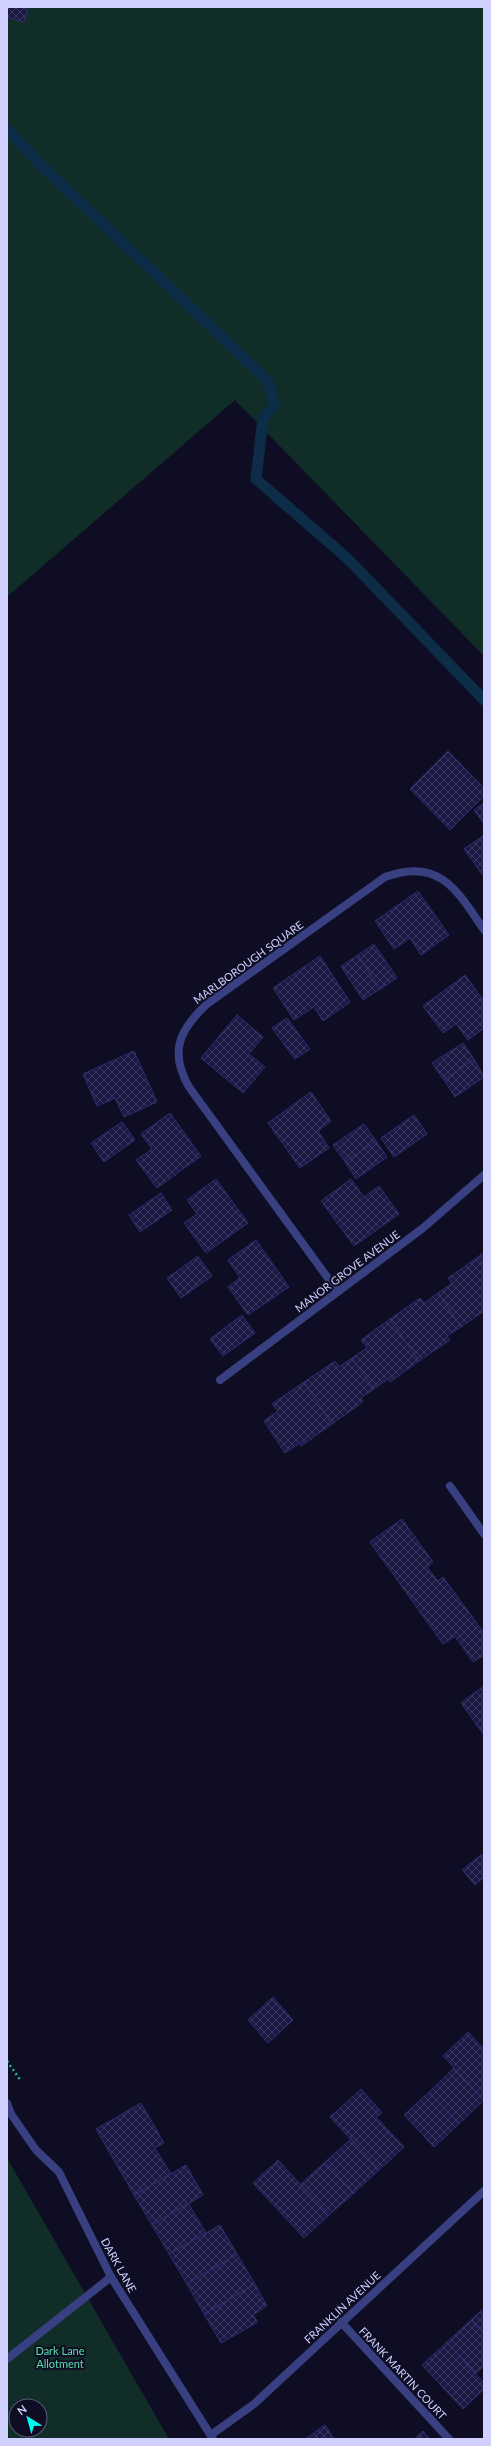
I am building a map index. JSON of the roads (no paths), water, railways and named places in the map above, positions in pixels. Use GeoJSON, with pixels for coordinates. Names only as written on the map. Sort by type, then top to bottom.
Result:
{"type":"FeatureCollection","features":[{"type":"Feature","properties":{"kind":"street","name":"MARLBOROUGH SQUARE"},"geometry":{"type":"LineString","coordinates":[[338,1292],[189,1087],[182,1074],[177,1053],[185,1028],[207,1004],[385,878],[400,872],[423,871],[446,882],[464,901],[484,930]]}},
{"type":"Feature","properties":{"kind":"street","name":"MANOR GROVE AVENUE"},"geometry":{"type":"LineString","coordinates":[[220,1380],[422,1228],[484,1175]]}},
{"type":"Feature","properties":{"kind":"street"},"geometry":{"type":"LineString","coordinates":[[450,1486],[484,1534]]}},
{"type":"Feature","properties":{"kind":"street","name":"DARK LANE"},"geometry":{"type":"LineString","coordinates":[[7,2103],[11,2114],[36,2150],[59,2172],[111,2277],[212,2437]]}},
{"type":"Feature","properties":{"kind":"street","name":"FRANKLIN AVENUE"},"geometry":{"type":"LineString","coordinates":[[212,2437],[254,2404],[484,2191]]}},
{"type":"Feature","properties":{"kind":"street"},"geometry":{"type":"LineString","coordinates":[[7,2359],[111,2277]]}},
{"type":"Feature","properties":{"kind":"street","name":"FRANK MARTIN COURT"},"geometry":{"type":"LineString","coordinates":[[341,2322],[449,2439]]}},
{"type":"Feature","properties":{"kind":"waterway"},"geometry":{"type":"LineString","coordinates":[[7,129],[41,165],[268,381],[275,405],[263,418],[256,479],[348,559],[484,700]]}},
{"type":"Feature","properties":{"kind":"park label","name":"Dark Lane Allotment"},"geometry":{"type":"Point","coordinates":[60,2356]}}]}
